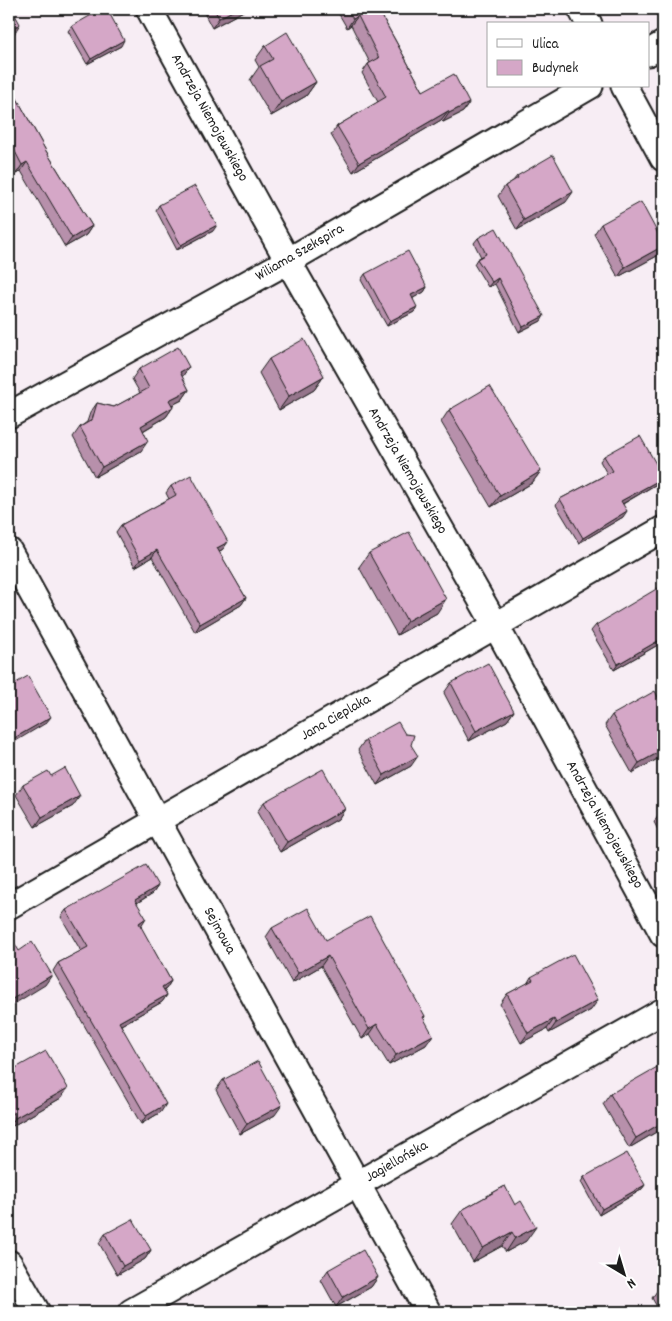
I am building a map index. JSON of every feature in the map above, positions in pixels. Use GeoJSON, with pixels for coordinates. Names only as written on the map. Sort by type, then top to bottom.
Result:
{"type":"FeatureCollection","features":[{"type":"Feature","properties":{"kind":"street","name":"Andrzeja Niemojewskiego"},"geometry":{"type":"LineString","coordinates":[[149,9],[288,261],[496,626],[663,934]]}},
{"type":"Feature","properties":{"kind":"street"},"geometry":{"type":"LineString","coordinates":[[581,9],[588,22]]}},
{"type":"Feature","properties":{"kind":"street"},"geometry":{"type":"LineString","coordinates":[[650,52],[663,44]]}},
{"type":"Feature","properties":{"kind":"street","name":"Wiliama Szekspira"},"geometry":{"type":"LineString","coordinates":[[9,415],[288,261],[587,88]]}},
{"type":"Feature","properties":{"kind":"street"},"geometry":{"type":"LineString","coordinates":[[625,88],[663,158]]}},
{"type":"Feature","properties":{"kind":"street","name":"Jana Cieplaka"},"geometry":{"type":"LineString","coordinates":[[9,906],[663,529]]}},
{"type":"Feature","properties":{"kind":"street","name":"Sejmowa"},"geometry":{"type":"LineString","coordinates":[[9,551],[428,1312]]}},
{"type":"Feature","properties":{"kind":"street","name":"Jagiellońska"},"geometry":{"type":"LineString","coordinates":[[131,1312],[663,1011]]}},
{"type":"Feature","properties":{"kind":"street"},"geometry":{"type":"LineString","coordinates":[[9,1263],[15,1290],[37,1312]]}},
{"type":"Feature","properties":{"kind":"building"},"geometry":{"type":"Polygon","coordinates":[[[9,9],[15,9],[14,13],[20,24],[9,31],[9,9]]]}},
{"type":"Feature","properties":{"kind":"building"},"geometry":{"type":"Polygon","coordinates":[[[102,9],[107,9],[124,40],[91,59],[72,26],[102,9]]]}},
{"type":"Feature","properties":{"kind":"building"},"geometry":{"type":"Polygon","coordinates":[[[214,9],[236,9],[219,18],[214,9]]]}},
{"type":"Feature","properties":{"kind":"building"},"geometry":{"type":"Polygon","coordinates":[[[347,9],[378,9],[423,91],[454,74],[469,103],[449,113],[448,111],[359,163],[337,126],[386,97],[368,64],[379,58],[358,16],[353,19],[347,9]]]}},
{"type":"Feature","properties":{"kind":"building"},"geometry":{"type":"Polygon","coordinates":[[[287,32],[316,82],[281,102],[260,66],[273,59],[265,46],[287,32]]]}},
{"type":"Feature","properties":{"kind":"building"},"geometry":{"type":"Polygon","coordinates":[[[9,84],[46,151],[92,226],[72,238],[27,162],[22,165],[9,140],[9,84]]]}},
{"type":"Feature","properties":{"kind":"building"},"geometry":{"type":"Polygon","coordinates":[[[553,155],[573,192],[524,220],[505,186],[518,178],[517,176],[553,155]]]}},
{"type":"Feature","properties":{"kind":"building"},"geometry":{"type":"Polygon","coordinates":[[[195,186],[217,225],[181,245],[159,205],[195,186]]]}},
{"type":"Feature","properties":{"kind":"building"},"geometry":{"type":"Polygon","coordinates":[[[641,202],[663,246],[625,267],[601,224],[641,202]]]}},
{"type":"Feature","properties":{"kind":"building"},"geometry":{"type":"Polygon","coordinates":[[[496,228],[544,316],[523,327],[498,278],[492,282],[477,259],[486,254],[478,238],[496,228]]]}},
{"type":"Feature","properties":{"kind":"building"},"geometry":{"type":"Polygon","coordinates":[[[408,251],[427,287],[411,295],[417,307],[390,321],[365,274],[408,251]]]}},
{"type":"Feature","properties":{"kind":"building"},"geometry":{"type":"Polygon","coordinates":[[[304,339],[324,376],[289,396],[269,359],[304,339]]]}},
{"type":"Feature","properties":{"kind":"building"},"geometry":{"type":"Polygon","coordinates":[[[178,347],[189,367],[180,372],[189,390],[169,400],[173,407],[141,426],[148,441],[102,467],[80,427],[92,420],[97,403],[114,407],[149,388],[139,369],[178,347]]]}},
{"type":"Feature","properties":{"kind":"building"},"geometry":{"type":"Polygon","coordinates":[[[490,386],[541,471],[500,496],[449,410],[490,386]]]}},
{"type":"Feature","properties":{"kind":"building"},"geometry":{"type":"Polygon","coordinates":[[[640,436],[663,478],[621,501],[627,511],[583,538],[560,499],[613,471],[604,456],[640,436]]]}},
{"type":"Feature","properties":{"kind":"building"},"geometry":{"type":"Polygon","coordinates":[[[191,475],[228,542],[217,548],[246,598],[200,624],[157,550],[140,560],[121,525],[176,495],[171,486],[191,475]]]}},
{"type":"Feature","properties":{"kind":"building"},"geometry":{"type":"Polygon","coordinates":[[[409,532],[446,599],[407,621],[369,553],[409,532]]]}},
{"type":"Feature","properties":{"kind":"building"},"geometry":{"type":"Polygon","coordinates":[[[663,585],[663,638],[618,664],[596,625],[663,585]]]}},
{"type":"Feature","properties":{"kind":"building"},"geometry":{"type":"Polygon","coordinates":[[[488,663],[514,711],[476,731],[451,683],[488,663]]]}},
{"type":"Feature","properties":{"kind":"building"},"geometry":{"type":"Polygon","coordinates":[[[28,676],[51,717],[9,741],[9,687],[28,676]]]}},
{"type":"Feature","properties":{"kind":"building"},"geometry":{"type":"Polygon","coordinates":[[[655,691],[663,707],[663,750],[639,763],[612,715],[655,691]]]}},
{"type":"Feature","properties":{"kind":"building"},"geometry":{"type":"Polygon","coordinates":[[[398,722],[405,734],[414,735],[411,745],[418,756],[384,775],[365,740],[398,722]]]}},
{"type":"Feature","properties":{"kind":"building"},"geometry":{"type":"Polygon","coordinates":[[[65,768],[80,796],[42,817],[23,785],[48,771],[51,776],[65,768]]]}},
{"type":"Feature","properties":{"kind":"building"},"geometry":{"type":"Polygon","coordinates":[[[323,769],[345,809],[287,842],[264,802],[323,769]]]}},
{"type":"Feature","properties":{"kind":"building"},"geometry":{"type":"Polygon","coordinates":[[[146,865],[158,886],[135,900],[146,918],[139,923],[171,981],[162,987],[167,995],[119,1022],[166,1104],[146,1116],[58,963],[88,947],[66,910],[146,865]]]}},
{"type":"Feature","properties":{"kind":"building"},"geometry":{"type":"Polygon","coordinates":[[[308,908],[326,940],[370,916],[425,1016],[423,1017],[433,1035],[396,1055],[377,1024],[369,1029],[328,956],[298,973],[272,928],[308,908]]]}},
{"type":"Feature","properties":{"kind":"building"},"geometry":{"type":"Polygon","coordinates":[[[32,942],[52,975],[9,1001],[9,948],[15,944],[19,951],[32,942]]]}},
{"type":"Feature","properties":{"kind":"building"},"geometry":{"type":"Polygon","coordinates":[[[573,954],[598,1000],[556,1023],[554,1019],[528,1033],[507,994],[533,980],[531,977],[573,954]]]}},
{"type":"Feature","properties":{"kind":"building"},"geometry":{"type":"Polygon","coordinates":[[[46,1051],[68,1088],[15,1118],[9,1107],[9,1065],[12,1070],[46,1051]]]}},
{"type":"Feature","properties":{"kind":"building"},"geometry":{"type":"Polygon","coordinates":[[[258,1061],[282,1105],[247,1124],[223,1080],[258,1061]]]}},
{"type":"Feature","properties":{"kind":"building"},"geometry":{"type":"Polygon","coordinates":[[[659,1066],[663,1074],[663,1122],[636,1138],[610,1094],[659,1066]]]}},
{"type":"Feature","properties":{"kind":"building"},"geometry":{"type":"Polygon","coordinates":[[[627,1153],[645,1185],[602,1209],[584,1177],[627,1153]]]}},
{"type":"Feature","properties":{"kind":"building"},"geometry":{"type":"Polygon","coordinates":[[[505,1186],[515,1205],[521,1201],[536,1227],[515,1238],[512,1232],[483,1248],[462,1210],[505,1186]]]}},
{"type":"Feature","properties":{"kind":"building"},"geometry":{"type":"Polygon","coordinates":[[[133,1219],[151,1250],[123,1266],[105,1234],[133,1219]]]}},
{"type":"Feature","properties":{"kind":"building"},"geometry":{"type":"Polygon","coordinates":[[[363,1250],[378,1277],[343,1297],[328,1270],[363,1250]]]}},
{"type":"Feature","properties":{"kind":"building"},"geometry":{"type":"Polygon","coordinates":[[[663,1287],[663,1302],[657,1291],[663,1287]]]}}]}
